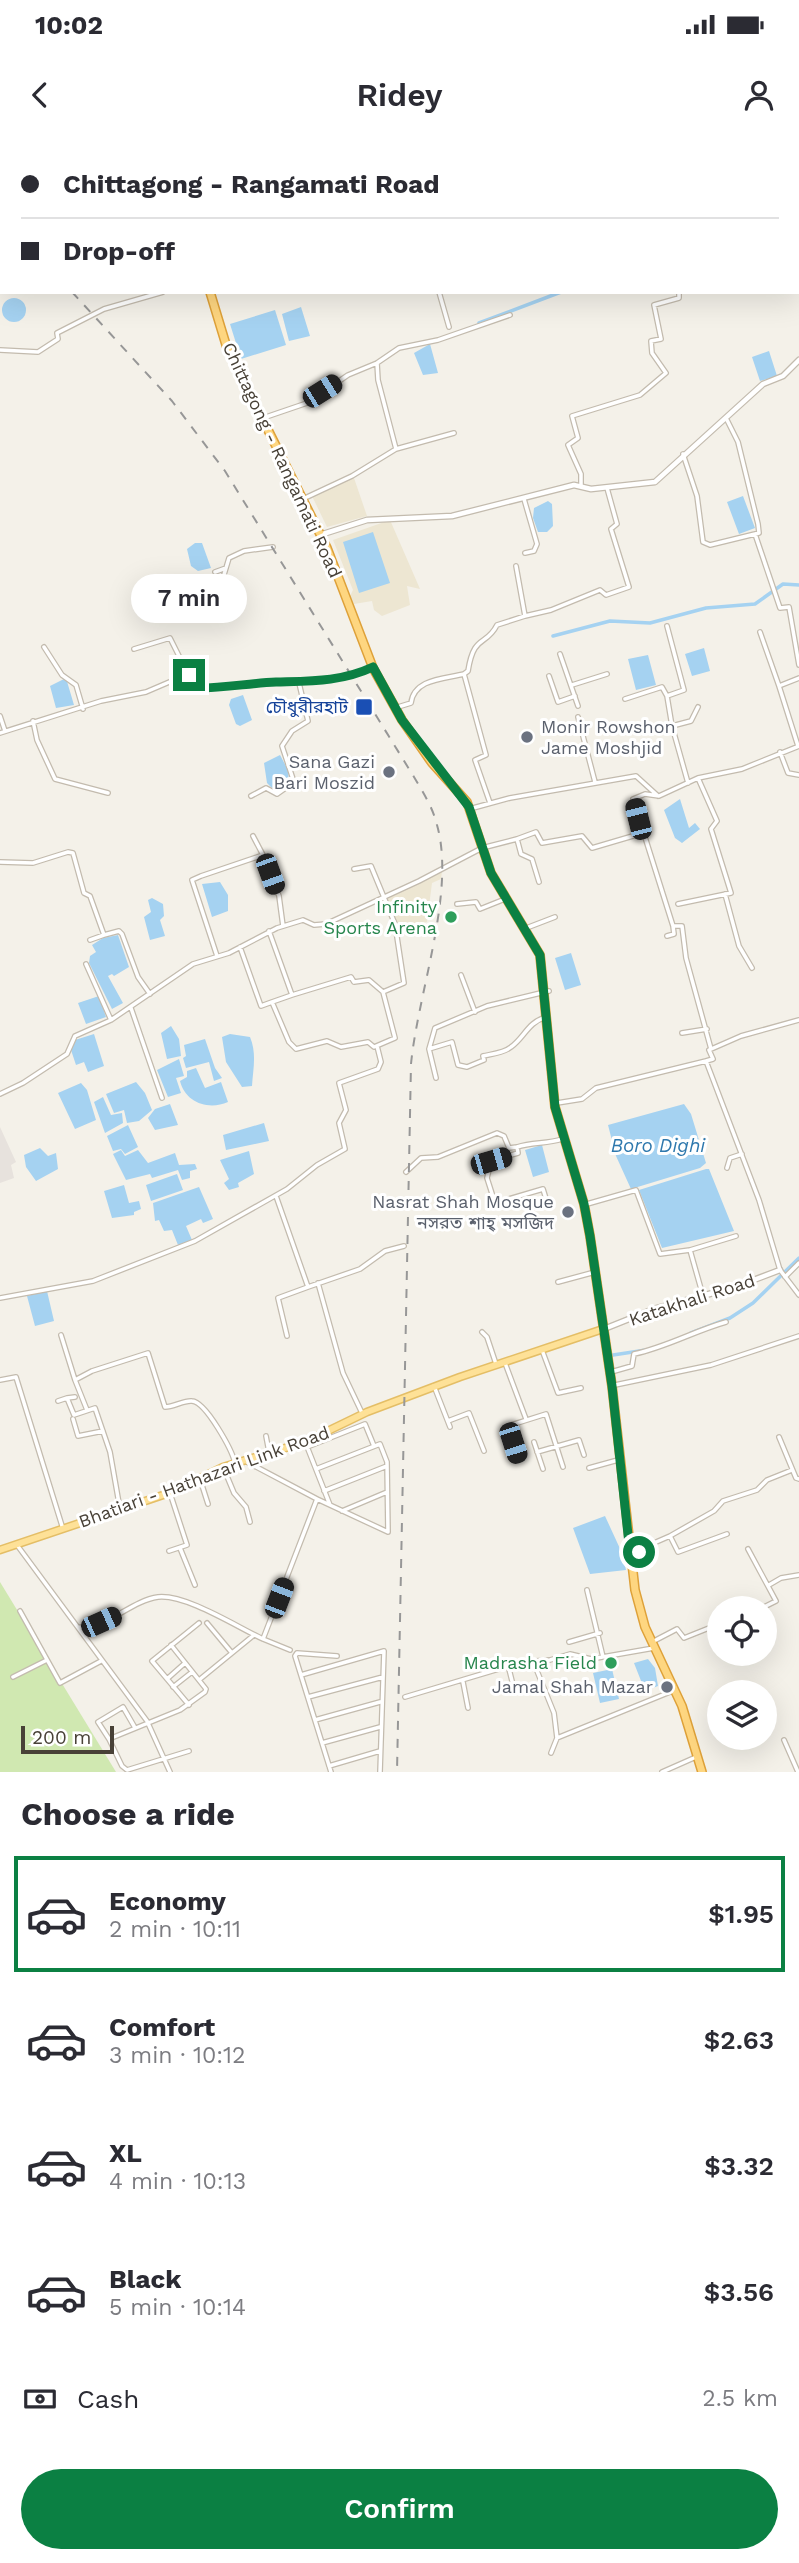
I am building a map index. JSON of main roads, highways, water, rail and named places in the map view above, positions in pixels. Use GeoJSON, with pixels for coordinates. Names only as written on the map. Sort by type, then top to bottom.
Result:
{"type":"FeatureCollection","features":[{"type":"Feature","properties":{"kind":"highway","name":"Chittagong - Rangamati Road"},"geometry":{"type":"LineString","coordinates":[[212,294],[232,353],[323,534],[368,649],[398,707],[424,747],[472,808],[491,873],[542,955]]}},
{"type":"Feature","properties":{"kind":"highway","name":"Chittagong - Rangamati Road"},"geometry":{"type":"LineString","coordinates":[[212,294],[227,348],[327,548],[373,667],[402,720],[432,763],[464,798],[494,873],[530,927],[542,955],[557,1103],[587,1204],[611,1372],[632,1553]]}},
{"type":"Feature","properties":{"kind":"highway","name":"Chittagong - Rangamati Road"},"geometry":{"type":"LineString","coordinates":[[547,992],[546,1017],[553,1094],[562,1139],[584,1204],[605,1328]]}},
{"type":"Feature","properties":{"kind":"highway","name":"Chittagong - Rangamati Road"},"geometry":{"type":"LineString","coordinates":[[611,1372],[615,1385],[635,1590],[654,1644],[675,1690],[703,1772]]}},
{"type":"Feature","properties":{"kind":"highway","name":"Chittagong - Rangamati Road"},"geometry":{"type":"LineString","coordinates":[[654,1644],[684,1703],[703,1772]]}},
{"type":"Feature","properties":{"kind":"main road","name":"Bhatiari - Hathazari Link Road"},"geometry":{"type":"LineString","coordinates":[[0,1550],[170,1493],[223,1467],[306,1445],[363,1414],[434,1386],[605,1328]]}},
{"type":"Feature","properties":{"kind":"water"},"geometry":{"type":"Polygon","coordinates":[[[14,298],[23,301],[26,310],[23,319],[14,322],[5,319],[2,310],[5,301],[14,298]]]}},
{"type":"Feature","properties":{"kind":"water"},"geometry":{"type":"Polygon","coordinates":[[[301,307],[310,336],[289,341],[282,314],[301,307]]]}},
{"type":"Feature","properties":{"kind":"water"},"geometry":{"type":"Polygon","coordinates":[[[275,310],[286,345],[241,359],[230,324],[275,310]]]}},
{"type":"Feature","properties":{"kind":"water"},"geometry":{"type":"Polygon","coordinates":[[[430,344],[438,373],[423,375],[414,353],[430,344]]]}},
{"type":"Feature","properties":{"kind":"water"},"geometry":{"type":"Polygon","coordinates":[[[769,351],[777,376],[760,381],[752,357],[769,351]]]}},
{"type":"Feature","properties":{"kind":"water"},"geometry":{"type":"Polygon","coordinates":[[[743,496],[755,528],[739,534],[727,502],[743,496]]]}},
{"type":"Feature","properties":{"kind":"water"},"geometry":{"type":"Polygon","coordinates":[[[548,501],[552,504],[553,526],[547,532],[538,532],[533,518],[534,508],[548,501]]]}},
{"type":"Feature","properties":{"kind":"water"},"geometry":{"type":"Polygon","coordinates":[[[373,532],[390,583],[359,593],[343,542],[373,532]]]}},
{"type":"Feature","properties":{"kind":"water"},"geometry":{"type":"Polygon","coordinates":[[[195,543],[202,543],[211,568],[198,571],[191,566],[187,549],[195,543]]]}},
{"type":"Feature","properties":{"kind":"water"},"geometry":{"type":"Polygon","coordinates":[[[704,648],[710,671],[692,676],[685,654],[704,648]]]}},
{"type":"Feature","properties":{"kind":"water"},"geometry":{"type":"Polygon","coordinates":[[[648,655],[656,685],[636,690],[628,659],[648,655]]]}},
{"type":"Feature","properties":{"kind":"water"},"geometry":{"type":"Polygon","coordinates":[[[66,678],[74,705],[56,708],[50,686],[66,678]]]}},
{"type":"Feature","properties":{"kind":"water"},"geometry":{"type":"Polygon","coordinates":[[[243,695],[252,720],[240,726],[236,724],[229,705],[231,699],[243,695]]]}},
{"type":"Feature","properties":{"kind":"water"},"geometry":{"type":"Polygon","coordinates":[[[280,755],[288,770],[289,784],[276,792],[267,783],[264,763],[280,755]]]}},
{"type":"Feature","properties":{"kind":"water"},"geometry":{"type":"Polygon","coordinates":[[[680,799],[689,828],[695,823],[700,829],[682,843],[675,838],[664,810],[680,799]]]}},
{"type":"Feature","properties":{"kind":"water"},"geometry":{"type":"Polygon","coordinates":[[[220,882],[228,895],[228,911],[212,917],[202,884],[220,882]]]}},
{"type":"Feature","properties":{"kind":"water"},"geometry":{"type":"Polygon","coordinates":[[[152,898],[163,904],[164,916],[160,920],[165,936],[150,940],[144,917],[151,912],[148,900],[152,898]]]}},
{"type":"Feature","properties":{"kind":"water"},"geometry":{"type":"Polygon","coordinates":[[[118,935],[129,967],[114,976],[108,976],[123,1003],[112,1009],[89,963],[90,956],[96,952],[92,945],[103,938],[118,935]]]}},
{"type":"Feature","properties":{"kind":"water"},"geometry":{"type":"Polygon","coordinates":[[[571,953],[581,985],[565,990],[555,958],[571,953]]]}},
{"type":"Feature","properties":{"kind":"water"},"geometry":{"type":"Polygon","coordinates":[[[99,996],[106,1017],[86,1024],[78,1003],[99,996]]]}},
{"type":"Feature","properties":{"kind":"water"},"geometry":{"type":"Polygon","coordinates":[[[171,1026],[179,1039],[181,1056],[167,1059],[161,1033],[171,1026]]]}},
{"type":"Feature","properties":{"kind":"water"},"geometry":{"type":"Polygon","coordinates":[[[94,1034],[104,1066],[88,1072],[84,1062],[76,1065],[71,1050],[75,1040],[94,1034]]]}},
{"type":"Feature","properties":{"kind":"water"},"geometry":{"type":"Polygon","coordinates":[[[230,1034],[250,1037],[254,1055],[252,1086],[242,1087],[226,1062],[222,1037],[230,1034]]]}},
{"type":"Feature","properties":{"kind":"water"},"geometry":{"type":"Polygon","coordinates":[[[205,1039],[215,1068],[222,1078],[214,1081],[209,1062],[186,1068],[183,1058],[186,1056],[184,1045],[205,1039]]]}},
{"type":"Feature","properties":{"kind":"water"},"geometry":{"type":"Polygon","coordinates":[[[179,1059],[184,1076],[176,1078],[181,1093],[168,1097],[157,1070],[179,1059]]]}},
{"type":"Feature","properties":{"kind":"water"},"geometry":{"type":"Polygon","coordinates":[[[196,1068],[205,1088],[221,1082],[228,1102],[205,1105],[187,1094],[180,1081],[187,1077],[187,1071],[196,1068]]]}},
{"type":"Feature","properties":{"kind":"water"},"geometry":{"type":"Polygon","coordinates":[[[136,1082],[145,1093],[152,1110],[139,1121],[127,1123],[124,1110],[114,1113],[106,1094],[136,1082]]]}},
{"type":"Feature","properties":{"kind":"water"},"geometry":{"type":"Polygon","coordinates":[[[81,1083],[87,1090],[96,1120],[75,1129],[58,1093],[81,1083]]]}},
{"type":"Feature","properties":{"kind":"water"},"geometry":{"type":"Polygon","coordinates":[[[103,1097],[111,1115],[122,1113],[123,1123],[105,1133],[94,1102],[103,1097]]]}},
{"type":"Feature","properties":{"kind":"water"},"geometry":{"type":"Polygon","coordinates":[[[170,1104],[178,1125],[155,1130],[148,1118],[155,1109],[170,1104]]]}},
{"type":"Feature","properties":{"kind":"water","name":"Boro Dighi"},"geometry":{"type":"Polygon","coordinates":[[[684,1104],[691,1114],[706,1163],[700,1168],[631,1189],[616,1156],[608,1125],[684,1104]]]}},
{"type":"Feature","properties":{"kind":"water"},"geometry":{"type":"Polygon","coordinates":[[[264,1123],[269,1141],[226,1150],[223,1135],[264,1123]]]}},
{"type":"Feature","properties":{"kind":"water"},"geometry":{"type":"Polygon","coordinates":[[[128,1125],[138,1147],[125,1154],[121,1149],[113,1151],[107,1136],[128,1125]]]}},
{"type":"Feature","properties":{"kind":"water"},"geometry":{"type":"Polygon","coordinates":[[[542,1145],[549,1172],[533,1177],[525,1150],[542,1145]]]}},
{"type":"Feature","properties":{"kind":"water"},"geometry":{"type":"Polygon","coordinates":[[[40,1148],[48,1156],[56,1153],[58,1169],[36,1181],[26,1167],[24,1155],[40,1148]]]}},
{"type":"Feature","properties":{"kind":"water"},"geometry":{"type":"Polygon","coordinates":[[[121,1150],[125,1156],[138,1150],[148,1163],[175,1153],[179,1165],[195,1164],[197,1169],[190,1171],[190,1178],[182,1180],[178,1170],[152,1178],[150,1174],[126,1180],[113,1154],[121,1150]]]}},
{"type":"Feature","properties":{"kind":"water"},"geometry":{"type":"Polygon","coordinates":[[[249,1151],[254,1174],[238,1183],[239,1187],[229,1190],[224,1183],[229,1179],[220,1160],[249,1151]]]}},
{"type":"Feature","properties":{"kind":"water","name":"Boro Dighi"},"geometry":{"type":"Polygon","coordinates":[[[709,1169],[734,1231],[662,1248],[639,1190],[709,1169]]]}},
{"type":"Feature","properties":{"kind":"water"},"geometry":{"type":"Polygon","coordinates":[[[177,1174],[183,1190],[151,1201],[146,1185],[177,1174]]]}},
{"type":"Feature","properties":{"kind":"water"},"geometry":{"type":"Polygon","coordinates":[[[124,1185],[129,1203],[139,1201],[141,1209],[134,1212],[134,1215],[112,1218],[104,1191],[124,1185]]]}},
{"type":"Feature","properties":{"kind":"water"},"geometry":{"type":"Polygon","coordinates":[[[199,1187],[213,1219],[203,1223],[201,1219],[186,1226],[192,1240],[178,1245],[172,1230],[164,1231],[159,1220],[155,1221],[153,1203],[199,1187]]]}},
{"type":"Feature","properties":{"kind":"water"},"geometry":{"type":"Polygon","coordinates":[[[47,1291],[54,1321],[35,1326],[27,1296],[47,1291]]]}},
{"type":"Feature","properties":{"kind":"water"},"geometry":{"type":"Polygon","coordinates":[[[605,1516],[622,1553],[626,1570],[590,1574],[573,1528],[605,1516]]]}},
{"type":"Feature","properties":{"kind":"water"},"geometry":{"type":"Polygon","coordinates":[[[648,1659],[655,1668],[658,1686],[645,1691],[634,1663],[648,1659]]]}},
{"type":"Feature","properties":{"kind":"water"},"geometry":{"type":"Polygon","coordinates":[[[612,1669],[619,1699],[600,1703],[593,1673],[612,1669]]]}},
{"type":"Feature","properties":{"kind":"waterway"},"geometry":{"type":"LineString","coordinates":[[479,323],[556,294]]}},
{"type":"Feature","properties":{"kind":"waterway"},"geometry":{"type":"LineString","coordinates":[[553,636],[610,621],[650,623],[706,608],[755,604],[783,584],[799,585]]}},
{"type":"Feature","properties":{"kind":"waterway"},"geometry":{"type":"LineString","coordinates":[[691,1333],[730,1318],[753,1303],[799,1258]]}},
{"type":"Feature","properties":{"kind":"waterway"},"geometry":{"type":"LineString","coordinates":[[613,1355],[646,1350]]}},
{"type":"Feature","properties":{"kind":"railway"},"geometry":{"type":"LineString","coordinates":[[74,294],[172,401],[225,471],[417,783],[437,825],[442,852],[439,911],[411,1064],[397,1772]]}},
{"type":"Feature","properties":{"kind":"place","name":"চৌধুরীরহাট"},"geometry":{"type":"Point","coordinates":[364,707]}},
{"type":"Feature","properties":{"kind":"place","name":"Monir Rowshon Jame Moshjid"},"geometry":{"type":"Point","coordinates":[527,737]}},
{"type":"Feature","properties":{"kind":"place","name":"Sana Gazi Bari Moszid"},"geometry":{"type":"Point","coordinates":[389,772]}},
{"type":"Feature","properties":{"kind":"place","name":"Infinity Sports Arena"},"geometry":{"type":"Point","coordinates":[451,917]}},
{"type":"Feature","properties":{"kind":"place","name":"Nasrat Shah Mosque নসরত শাহ্‌ মসজিদ"},"geometry":{"type":"Point","coordinates":[568,1212]}},
{"type":"Feature","properties":{"kind":"place","name":"Madrasha Field"},"geometry":{"type":"Point","coordinates":[611,1663]}},
{"type":"Feature","properties":{"kind":"place","name":"Jamal Shah Mazar"},"geometry":{"type":"Point","coordinates":[667,1687]}}]}
